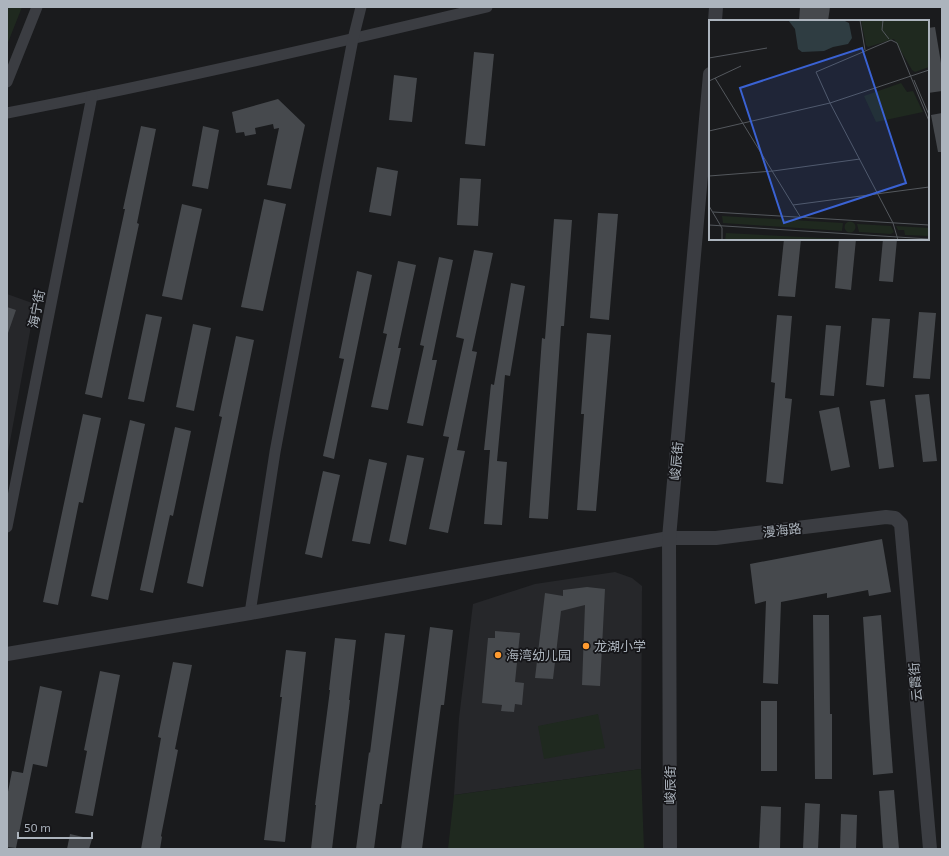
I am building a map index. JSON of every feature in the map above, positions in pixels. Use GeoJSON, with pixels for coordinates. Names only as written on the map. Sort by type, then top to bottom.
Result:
{"type":"FeatureCollection","features":[{"type":"Feature","properties":{"kind":"street"},"geometry":{"type":"LineString","coordinates":[[7,82],[37,7]]}},
{"type":"Feature","properties":{"kind":"street"},"geometry":{"type":"LineString","coordinates":[[250,612],[275,452],[353,39],[361,7]]}},
{"type":"Feature","properties":{"kind":"street"},"geometry":{"type":"LineString","coordinates":[[7,113],[353,39],[487,7]]}},
{"type":"Feature","properties":{"kind":"street"},"geometry":{"type":"LineString","coordinates":[[715,20],[716,7]]}},
{"type":"Feature","properties":{"kind":"street","name":"峻辰街"},"geometry":{"type":"LineString","coordinates":[[670,849],[669,538],[709,85]]}},
{"type":"Feature","properties":{"kind":"street","name":"海宁街"},"geometry":{"type":"LineString","coordinates":[[7,527],[92,96]]}},
{"type":"Feature","properties":{"kind":"street","name":"漫海路"},"geometry":{"type":"LineString","coordinates":[[7,654],[669,538],[716,538],[886,517],[895,518]]}},
{"type":"Feature","properties":{"kind":"street","name":"云霞街"},"geometry":{"type":"LineString","coordinates":[[895,518],[901,524],[930,849]]}},
{"type":"Feature","properties":{"kind":"shaded area"},"geometry":{"type":"Polygon","coordinates":[[[7,294],[35,304],[7,458],[7,294]]]}},
{"type":"Feature","properties":{"kind":"shaded area","name":"龙湖小学"},"geometry":{"type":"Polygon","coordinates":[[[615,572],[632,578],[642,586],[641,769],[454,795],[459,718],[473,604],[535,584],[615,572]]]}},
{"type":"Feature","properties":{"kind":"green space"},"geometry":{"type":"Polygon","coordinates":[[[7,7],[22,7],[7,45],[7,7]]]}},
{"type":"Feature","properties":{"kind":"green space"},"geometry":{"type":"Polygon","coordinates":[[[598,714],[605,748],[544,759],[538,726],[598,714]]]}},
{"type":"Feature","properties":{"kind":"green space"},"geometry":{"type":"Polygon","coordinates":[[[641,769],[644,849],[448,849],[454,795],[641,769]]]}},
{"type":"Feature","properties":{"kind":"building"},"geometry":{"type":"Polygon","coordinates":[[[800,7],[830,7],[828,20],[799,20],[800,7]]]}},
{"type":"Feature","properties":{"kind":"building"},"geometry":{"type":"Polygon","coordinates":[[[935,27],[942,69],[942,91],[929,93],[929,28],[935,27]]]}},
{"type":"Feature","properties":{"kind":"building"},"geometry":{"type":"Polygon","coordinates":[[[474,52],[494,54],[485,146],[465,144],[474,52]]]}},
{"type":"Feature","properties":{"kind":"building"},"geometry":{"type":"Polygon","coordinates":[[[394,75],[417,78],[412,122],[389,120],[394,75]]]}},
{"type":"Feature","properties":{"kind":"building"},"geometry":{"type":"Polygon","coordinates":[[[278,99],[305,125],[291,189],[267,185],[279,128],[274,129],[273,124],[255,128],[256,134],[245,136],[244,132],[236,133],[232,112],[278,99]]]}},
{"type":"Feature","properties":{"kind":"building"},"geometry":{"type":"Polygon","coordinates":[[[942,113],[942,152],[938,152],[931,115],[942,113]]]}},
{"type":"Feature","properties":{"kind":"building"},"geometry":{"type":"Polygon","coordinates":[[[141,126],[156,129],[137,223],[139,224],[102,398],[85,394],[125,209],[123,209],[141,126]]]}},
{"type":"Feature","properties":{"kind":"building"},"geometry":{"type":"Polygon","coordinates":[[[203,126],[219,130],[208,189],[192,186],[203,126]]]}},
{"type":"Feature","properties":{"kind":"building"},"geometry":{"type":"Polygon","coordinates":[[[377,167],[398,171],[391,216],[369,212],[377,167]]]}},
{"type":"Feature","properties":{"kind":"building"},"geometry":{"type":"Polygon","coordinates":[[[460,178],[481,179],[478,226],[457,225],[460,178]]]}},
{"type":"Feature","properties":{"kind":"building"},"geometry":{"type":"Polygon","coordinates":[[[264,199],[286,204],[263,311],[241,307],[264,199]]]}},
{"type":"Feature","properties":{"kind":"building"},"geometry":{"type":"Polygon","coordinates":[[[182,204],[202,209],[182,300],[162,296],[182,204]]]}},
{"type":"Feature","properties":{"kind":"building"},"geometry":{"type":"Polygon","coordinates":[[[598,213],[618,214],[609,320],[590,318],[598,213]]]}},
{"type":"Feature","properties":{"kind":"building"},"geometry":{"type":"Polygon","coordinates":[[[554,219],[572,220],[564,326],[561,326],[548,519],[529,518],[542,338],[545,339],[554,219]]]}},
{"type":"Feature","properties":{"kind":"building"},"geometry":{"type":"Polygon","coordinates":[[[784,240],[801,240],[795,297],[778,296],[784,240]]]}},
{"type":"Feature","properties":{"kind":"building"},"geometry":{"type":"Polygon","coordinates":[[[839,240],[856,240],[851,290],[835,288],[839,240]]]}},
{"type":"Feature","properties":{"kind":"building"},"geometry":{"type":"Polygon","coordinates":[[[883,240],[897,240],[893,282],[879,281],[883,240]]]}},
{"type":"Feature","properties":{"kind":"building"},"geometry":{"type":"Polygon","coordinates":[[[474,250],[493,253],[472,351],[477,352],[457,450],[465,451],[448,533],[429,529],[449,437],[443,436],[464,339],[456,337],[474,250]]]}},
{"type":"Feature","properties":{"kind":"building"},"geometry":{"type":"Polygon","coordinates":[[[439,257],[453,260],[432,360],[437,360],[423,426],[407,423],[424,346],[420,345],[439,257]]]}},
{"type":"Feature","properties":{"kind":"building"},"geometry":{"type":"Polygon","coordinates":[[[398,261],[416,265],[398,348],[401,348],[388,410],[371,407],[387,334],[383,333],[398,261]]]}},
{"type":"Feature","properties":{"kind":"building"},"geometry":{"type":"Polygon","coordinates":[[[357,271],[372,275],[334,459],[323,456],[344,359],[339,358],[357,271]]]}},
{"type":"Feature","properties":{"kind":"building"},"geometry":{"type":"Polygon","coordinates":[[[511,283],[525,286],[510,376],[505,375],[497,461],[507,462],[502,525],[484,524],[490,450],[484,450],[491,384],[494,385],[511,283]]]}},
{"type":"Feature","properties":{"kind":"building"},"geometry":{"type":"Polygon","coordinates":[[[7,307],[16,310],[8,333],[7,332],[7,307]]]}},
{"type":"Feature","properties":{"kind":"building"},"geometry":{"type":"Polygon","coordinates":[[[919,312],[936,313],[930,379],[913,378],[919,312]]]}},
{"type":"Feature","properties":{"kind":"building"},"geometry":{"type":"Polygon","coordinates":[[[146,314],[162,317],[144,402],[128,399],[146,314]]]}},
{"type":"Feature","properties":{"kind":"building"},"geometry":{"type":"Polygon","coordinates":[[[777,315],[792,316],[785,398],[792,399],[783,484],[766,482],[775,383],[771,382],[777,315]]]}},
{"type":"Feature","properties":{"kind":"building"},"geometry":{"type":"Polygon","coordinates":[[[872,318],[890,319],[884,387],[866,385],[872,318]]]}},
{"type":"Feature","properties":{"kind":"building"},"geometry":{"type":"Polygon","coordinates":[[[193,324],[211,328],[194,411],[176,407],[193,324]]]}},
{"type":"Feature","properties":{"kind":"building"},"geometry":{"type":"Polygon","coordinates":[[[826,325],[841,326],[834,396],[820,395],[826,325]]]}},
{"type":"Feature","properties":{"kind":"building"},"geometry":{"type":"Polygon","coordinates":[[[587,333],[611,335],[596,511],[577,510],[584,414],[581,414],[587,333]]]}},
{"type":"Feature","properties":{"kind":"building"},"geometry":{"type":"Polygon","coordinates":[[[236,336],[254,340],[203,587],[187,583],[222,417],[219,416],[236,336]]]}},
{"type":"Feature","properties":{"kind":"building"},"geometry":{"type":"Polygon","coordinates":[[[929,394],[937,461],[923,462],[915,395],[929,394]]]}},
{"type":"Feature","properties":{"kind":"building"},"geometry":{"type":"Polygon","coordinates":[[[885,399],[894,467],[879,469],[870,401],[885,399]]]}},
{"type":"Feature","properties":{"kind":"building"},"geometry":{"type":"Polygon","coordinates":[[[839,407],[850,467],[831,471],[819,411],[839,407]]]}},
{"type":"Feature","properties":{"kind":"building"},"geometry":{"type":"Polygon","coordinates":[[[83,414],[101,418],[83,503],[79,502],[58,605],[43,602],[83,414]]]}},
{"type":"Feature","properties":{"kind":"building"},"geometry":{"type":"Polygon","coordinates":[[[130,420],[145,424],[108,600],[91,596],[130,420]]]}},
{"type":"Feature","properties":{"kind":"building"},"geometry":{"type":"Polygon","coordinates":[[[175,427],[191,431],[173,516],[170,515],[153,593],[140,590],[175,427]]]}},
{"type":"Feature","properties":{"kind":"building"},"geometry":{"type":"Polygon","coordinates":[[[407,455],[424,458],[406,545],[389,541],[407,455]]]}},
{"type":"Feature","properties":{"kind":"building"},"geometry":{"type":"Polygon","coordinates":[[[369,459],[387,463],[370,544],[352,541],[369,459]]]}},
{"type":"Feature","properties":{"kind":"building"},"geometry":{"type":"Polygon","coordinates":[[[323,471],[340,475],[322,558],[305,554],[323,471]]]}},
{"type":"Feature","properties":{"kind":"building"},"geometry":{"type":"Polygon","coordinates":[[[882,539],[891,592],[869,596],[868,590],[827,598],[827,593],[781,602],[778,684],[763,683],[766,601],[755,604],[750,564],[882,539]]]}},
{"type":"Feature","properties":{"kind":"building"},"geometry":{"type":"Polygon","coordinates":[[[587,587],[605,589],[600,686],[582,685],[585,605],[561,611],[553,679],[535,678],[545,593],[563,596],[563,590],[587,587]]]}},
{"type":"Feature","properties":{"kind":"building"},"geometry":{"type":"Polygon","coordinates":[[[813,615],[829,615],[832,779],[815,779],[813,615]]]}},
{"type":"Feature","properties":{"kind":"building"},"geometry":{"type":"Polygon","coordinates":[[[881,615],[893,773],[873,775],[863,617],[881,615]]]}},
{"type":"Feature","properties":{"kind":"building"},"geometry":{"type":"Polygon","coordinates":[[[430,627],[453,630],[444,705],[441,705],[422,849],[401,849],[430,627]]]}},
{"type":"Feature","properties":{"kind":"building"},"geometry":{"type":"Polygon","coordinates":[[[495,631],[520,633],[515,682],[524,683],[522,705],[515,704],[514,712],[501,711],[502,705],[482,703],[488,638],[495,638],[495,631]]]}},
{"type":"Feature","properties":{"kind":"building"},"geometry":{"type":"Polygon","coordinates":[[[385,633],[405,635],[398,688],[382,804],[380,804],[374,849],[356,849],[369,752],[370,753],[385,633]]]}},
{"type":"Feature","properties":{"kind":"building"},"geometry":{"type":"Polygon","coordinates":[[[335,638],[356,640],[350,700],[332,849],[311,849],[315,805],[330,690],[335,638]]]}},
{"type":"Feature","properties":{"kind":"building"},"geometry":{"type":"Polygon","coordinates":[[[286,650],[306,652],[285,842],[264,840],[282,697],[280,697],[286,650]]]}},
{"type":"Feature","properties":{"kind":"building"},"geometry":{"type":"Polygon","coordinates":[[[173,662],[192,665],[175,749],[178,750],[161,836],[160,849],[141,849],[161,738],[158,737],[173,662]]]}},
{"type":"Feature","properties":{"kind":"building"},"geometry":{"type":"Polygon","coordinates":[[[100,671],[120,675],[93,816],[75,813],[87,751],[84,750],[100,671]]]}},
{"type":"Feature","properties":{"kind":"building"},"geometry":{"type":"Polygon","coordinates":[[[40,686],[62,691],[47,767],[33,764],[16,848],[7,847],[7,797],[12,771],[23,773],[40,686]]]}},
{"type":"Feature","properties":{"kind":"building"},"geometry":{"type":"Polygon","coordinates":[[[761,701],[777,701],[777,771],[761,771],[761,701]]]}},
{"type":"Feature","properties":{"kind":"building"},"geometry":{"type":"Polygon","coordinates":[[[894,790],[899,849],[883,849],[879,791],[894,790]]]}},
{"type":"Feature","properties":{"kind":"building"},"geometry":{"type":"Polygon","coordinates":[[[805,803],[820,804],[818,849],[803,849],[805,803]]]}},
{"type":"Feature","properties":{"kind":"building"},"geometry":{"type":"Polygon","coordinates":[[[761,806],[781,807],[780,849],[759,849],[761,806]]]}},
{"type":"Feature","properties":{"kind":"building"},"geometry":{"type":"Polygon","coordinates":[[[841,814],[857,815],[856,849],[840,849],[841,814]]]}},
{"type":"Feature","properties":{"kind":"building"},"geometry":{"type":"Polygon","coordinates":[[[70,834],[92,839],[89,849],[67,849],[70,834]]]}},
{"type":"Feature","properties":{"kind":"place","name":"龙湖小学"},"geometry":{"type":"Point","coordinates":[586,646]}},
{"type":"Feature","properties":{"kind":"place","name":"海湾幼儿园"},"geometry":{"type":"Point","coordinates":[498,655]}}]}
